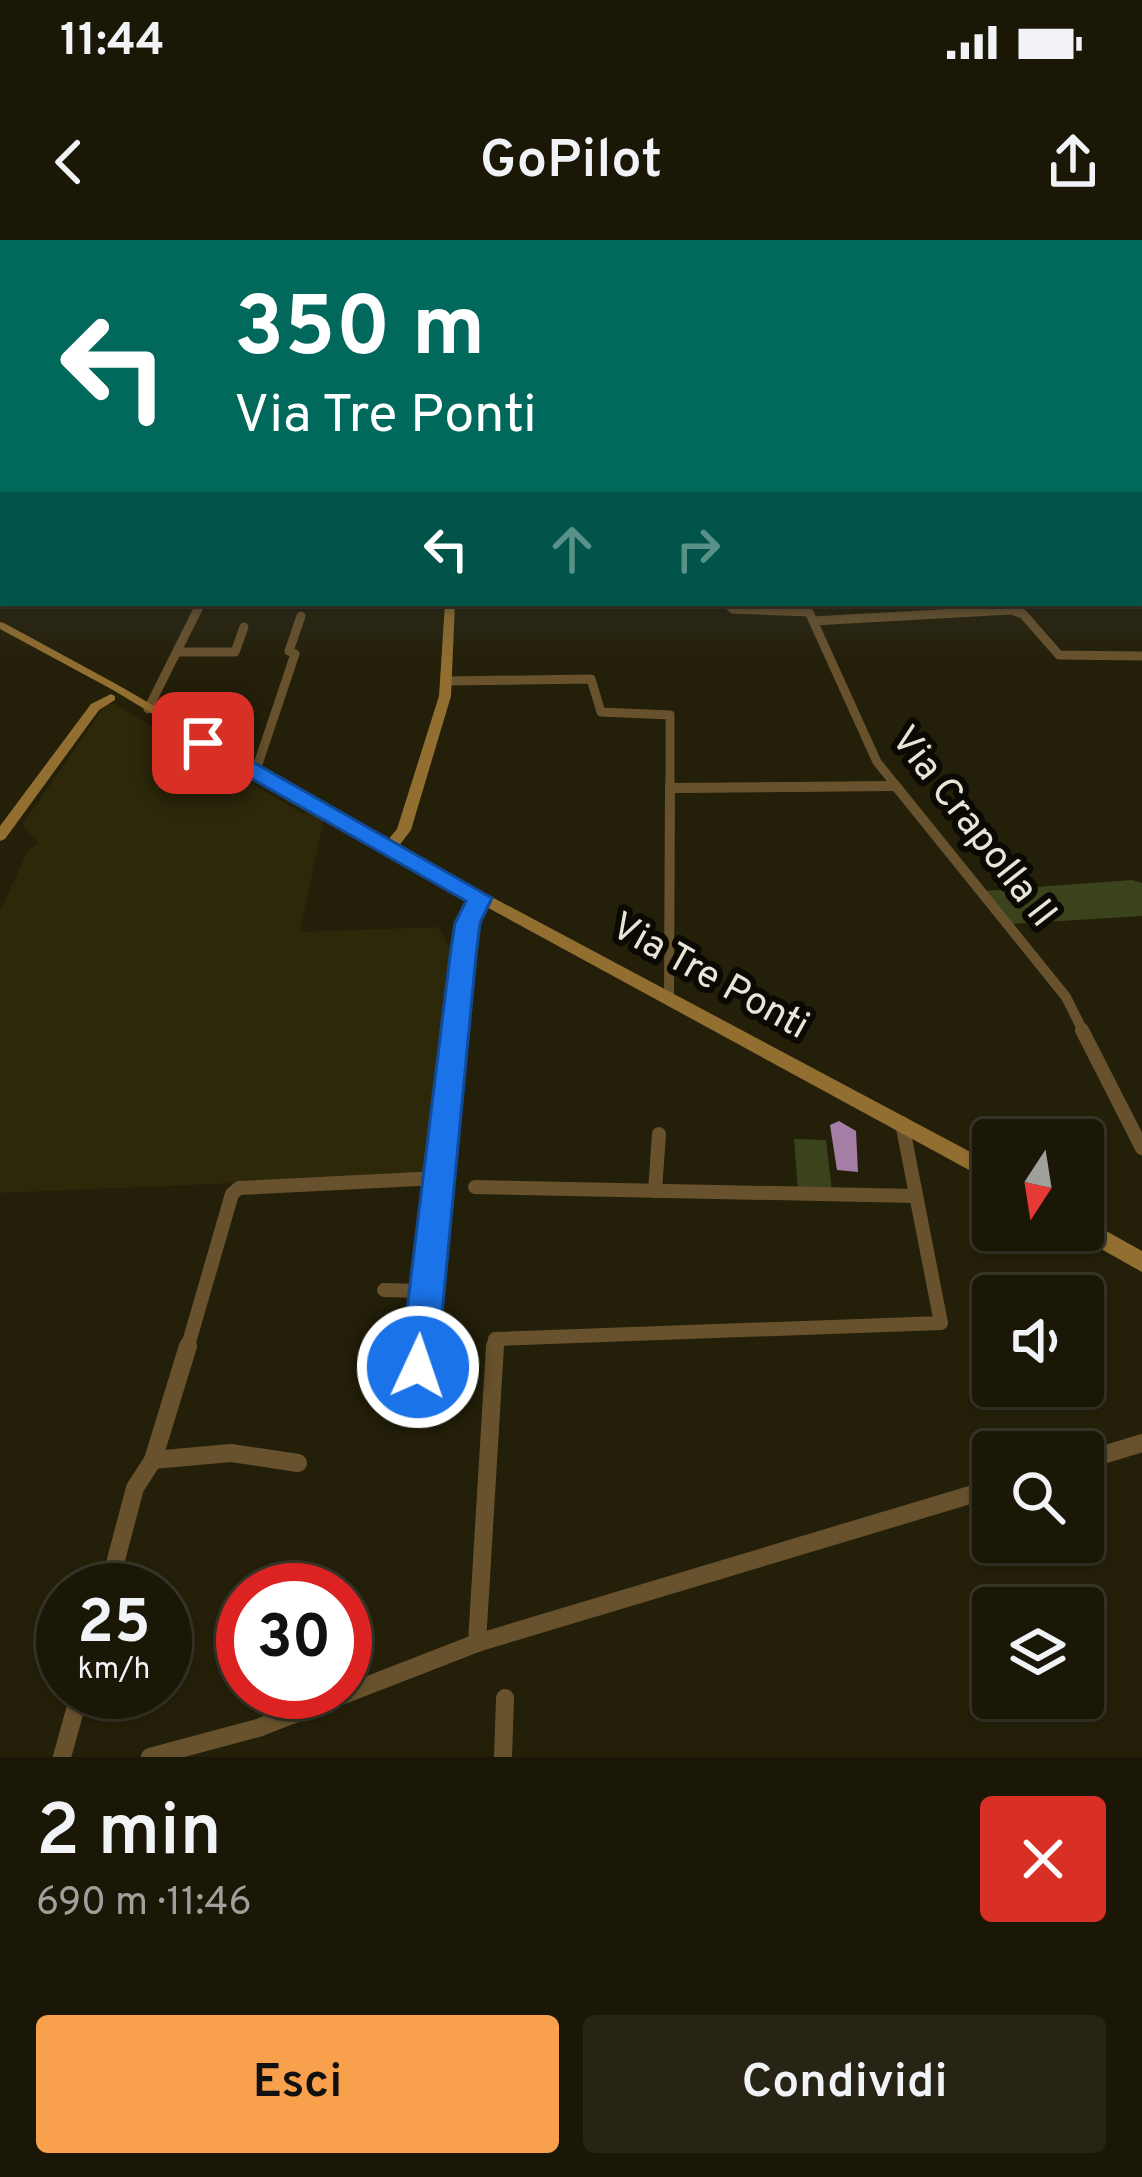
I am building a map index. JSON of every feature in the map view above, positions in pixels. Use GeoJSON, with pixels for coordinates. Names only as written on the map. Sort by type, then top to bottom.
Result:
{"type":"FeatureCollection","features":[{"type":"Feature","properties":{"kind":"street"},"geometry":{"type":"LineString","coordinates":[[148,709],[200,606]]}},
{"type":"Feature","properties":{"kind":"street"},"geometry":{"type":"LineString","coordinates":[[389,848],[404,830],[447,681],[451,606]]}},
{"type":"Feature","properties":{"kind":"street"},"geometry":{"type":"LineString","coordinates":[[730,606],[805,610],[813,621],[1017,610],[1053,653],[1142,656]]}},
{"type":"Feature","properties":{"kind":"street"},"geometry":{"type":"LineString","coordinates":[[255,773],[295,654],[289,651],[301,616]]}},
{"type":"Feature","properties":{"kind":"street","name":"Via Crapolla II"},"geometry":{"type":"LineString","coordinates":[[813,621],[872,753],[1066,997],[1142,1148]]}},
{"type":"Feature","properties":{"kind":"street","name":"Via Tre Ponti"},"geometry":{"type":"LineString","coordinates":[[0,625],[109,694],[148,709],[389,848],[972,1162]]}},
{"type":"Feature","properties":{"kind":"street"},"geometry":{"type":"LineString","coordinates":[[178,652],[235,652],[244,627]]}},
{"type":"Feature","properties":{"kind":"street"},"geometry":{"type":"LineString","coordinates":[[447,681],[591,679],[596,681],[596,706],[602,712],[668,712],[669,995]]}},
{"type":"Feature","properties":{"kind":"street"},"geometry":{"type":"LineString","coordinates":[[0,836],[109,694]]}},
{"type":"Feature","properties":{"kind":"street"},"geometry":{"type":"LineString","coordinates":[[671,788],[895,786]]}},
{"type":"Feature","properties":{"kind":"street"},"geometry":{"type":"LineString","coordinates":[[418,1367],[467,923],[480,898]]}},
{"type":"Feature","properties":{"kind":"street"},"geometry":{"type":"LineString","coordinates":[[477,1643],[495,1340],[934,1327],[943,1316],[902,1123]]}},
{"type":"Feature","properties":{"kind":"street"},"geometry":{"type":"LineString","coordinates":[[655,1191],[659,1134]]}},
{"type":"Feature","properties":{"kind":"street"},"geometry":{"type":"LineString","coordinates":[[115,1563],[135,1488],[153,1460],[232,1194],[239,1189],[438,1178]]}},
{"type":"Feature","properties":{"kind":"street"},"geometry":{"type":"LineString","coordinates":[[475,1187],[915,1196]]}},
{"type":"Feature","properties":{"kind":"street"},"geometry":{"type":"LineString","coordinates":[[1104,1240],[1142,1262]]}},
{"type":"Feature","properties":{"kind":"street"},"geometry":{"type":"LineString","coordinates":[[384,1290],[423,1291]]}},
{"type":"Feature","properties":{"kind":"street"},"geometry":{"type":"LineString","coordinates":[[1104,1455],[1142,1443]]}},
{"type":"Feature","properties":{"kind":"street"},"geometry":{"type":"LineString","coordinates":[[153,1460],[231,1453],[298,1463]]}},
{"type":"Feature","properties":{"kind":"street"},"geometry":{"type":"LineString","coordinates":[[150,1757],[258,1728],[477,1643],[972,1494]]}},
{"type":"Feature","properties":{"kind":"street"},"geometry":{"type":"LineString","coordinates":[[503,1757],[505,1698]]}},
{"type":"Feature","properties":{"kind":"street"},"geometry":{"type":"LineString","coordinates":[[62,1757],[73,1719]]}},
{"type":"Feature","properties":{"kind":"shaded area"},"geometry":{"type":"Polygon","coordinates":[[[106,704],[116,704],[240,783],[246,780],[303,814],[309,810],[324,818],[300,932],[438,927],[454,956],[455,973],[433,1175],[0,1193],[0,911],[28,850],[39,843],[22,825],[106,704]]]}},
{"type":"Feature","properties":{"kind":"green space"},"geometry":{"type":"Polygon","coordinates":[[[1142,883],[1142,916],[1011,924],[984,891],[1142,883]]]}},
{"type":"Feature","properties":{"kind":"green space"},"geometry":{"type":"Polygon","coordinates":[[[794,1139],[826,1140],[832,1191],[798,1190],[794,1139]]]}},
{"type":"Feature","properties":{"kind":"building"},"geometry":{"type":"Polygon","coordinates":[[[839,1121],[856,1131],[858,1172],[837,1170],[830,1125],[839,1121]]]}},
{"type":"Feature","properties":{"kind":"route"},"geometry":{"type":"LineString","coordinates":[[203,743],[480,898],[467,923],[418,1367]]}}]}
